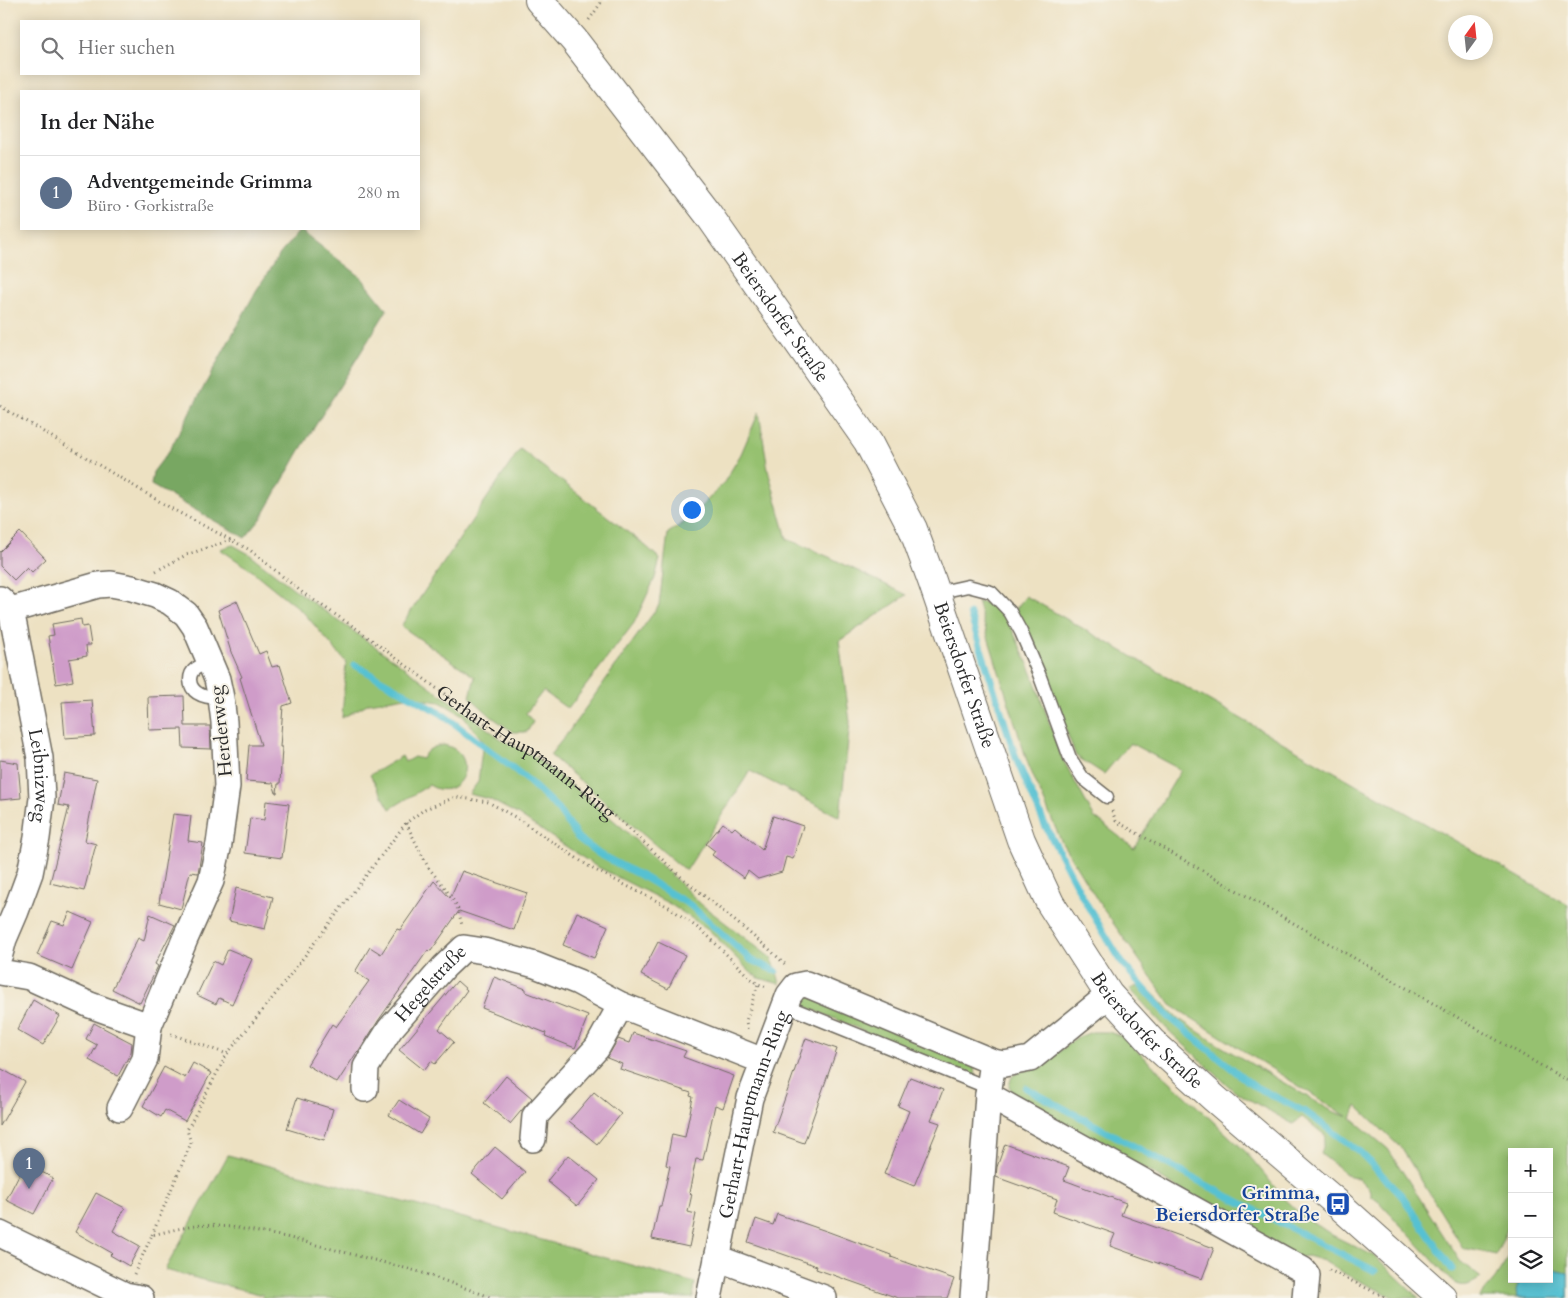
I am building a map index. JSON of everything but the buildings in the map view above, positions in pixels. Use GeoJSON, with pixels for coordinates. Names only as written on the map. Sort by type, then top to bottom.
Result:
{"type":"FeatureCollection","features":[{"type":"Feature","properties":{"kind":"street","name":"Beiersdorfer Straße"},"geometry":{"type":"LineString","coordinates":[[539,0],[574,40],[708,214],[868,442],[913,529],[1024,848],[1050,903],[1109,994],[1152,1042],[1443,1298]]}},
{"type":"Feature","properties":{"kind":"street","name":"Herderweg"},"geometry":{"type":"LineString","coordinates":[[6,604],[111,584],[155,595],[170,602],[186,614],[195,627],[217,679],[224,722],[227,786],[212,881],[185,939],[149,1026],[145,1059],[120,1108]]}},
{"type":"Feature","properties":{"kind":"street","name":"Leibnizweg"},"geometry":{"type":"LineString","coordinates":[[0,954],[30,873],[42,798],[40,758],[6,604]]}},
{"type":"Feature","properties":{"kind":"street","name":"Hegelstraße"},"geometry":{"type":"LineString","coordinates":[[365,1089],[366,1067],[390,1030],[444,967],[464,948],[484,951],[535,965],[578,982],[621,1005],[755,1058]]}},
{"type":"Feature","properties":{"kind":"street"},"geometry":{"type":"LineString","coordinates":[[0,972],[29,977],[90,1005],[149,1026]]}},
{"type":"Feature","properties":{"kind":"street","name":"Gerhart-Hauptmann-Ring"},"geometry":{"type":"LineString","coordinates":[[709,1298],[750,1098],[755,1058],[789,994],[796,986],[806,984]]}},
{"type":"Feature","properties":{"kind":"street"},"geometry":{"type":"LineString","coordinates":[[806,984],[993,1062],[1004,1064],[1030,1059],[1109,994]]}},
{"type":"Feature","properties":{"kind":"street"},"geometry":{"type":"LineString","coordinates":[[533,1140],[535,1116],[597,1048],[621,1005]]}},
{"type":"Feature","properties":{"kind":"street"},"geometry":{"type":"LineString","coordinates":[[974,1298],[988,1091],[993,1062]]}},
{"type":"Feature","properties":{"kind":"street"},"geometry":{"type":"LineString","coordinates":[[988,1091],[1302,1270],[1307,1275],[1304,1298]]}},
{"type":"Feature","properties":{"kind":"street"},"geometry":{"type":"LineString","coordinates":[[0,1234],[133,1296]]}},
{"type":"Feature","properties":{"kind":"street"},"geometry":{"type":"LineString","coordinates":[[717,1258],[824,1298]]}},
{"type":"Feature","properties":{"kind":"lane"},"geometry":{"type":"LineString","coordinates":[[936,593],[968,586],[991,592],[1010,612],[1039,674],[1070,758],[1083,778],[1107,797]]}},
{"type":"Feature","properties":{"kind":"lane"},"geometry":{"type":"LineString","coordinates":[[784,1005],[988,1091]]}},
{"type":"Feature","properties":{"kind":"path","name":"Gerhart-Hauptmann-Ring"},"geometry":{"type":"LineString","coordinates":[[0,406],[174,510],[250,550],[303,593],[357,629],[504,737],[535,752],[769,949],[806,984]]}},
{"type":"Feature","properties":{"kind":"path"},"geometry":{"type":"LineString","coordinates":[[132,588],[140,578],[186,555],[231,540]]}},
{"type":"Feature","properties":{"kind":"path"},"geometry":{"type":"LineString","coordinates":[[1107,797],[1116,821],[1568,1081]]}},
{"type":"Feature","properties":{"kind":"path"},"geometry":{"type":"LineString","coordinates":[[406,823],[428,867],[446,888],[457,906],[463,930],[464,948]]}},
{"type":"Feature","properties":{"kind":"path"},"geometry":{"type":"LineString","coordinates":[[755,1058],[746,1021],[758,984]]}},
{"type":"Feature","properties":{"kind":"path"},"geometry":{"type":"LineString","coordinates":[[149,1026],[227,1054]]}},
{"type":"Feature","properties":{"kind":"path"},"geometry":{"type":"LineString","coordinates":[[133,1296],[137,1265],[152,1235],[201,1225],[232,1227],[286,1237],[343,1251],[420,1272],[493,1298]]}},
{"type":"Feature","properties":{"kind":"path"},"geometry":{"type":"LineString","coordinates":[[1302,1270],[1312,1265],[1323,1267],[1387,1298]]}},
{"type":"Feature","properties":{"kind":"green space"},"geometry":{"type":"Polygon","coordinates":[[[300,230],[361,277],[387,310],[299,452],[261,519],[245,538],[151,485],[153,472],[169,451],[256,291],[280,254],[300,230]]]}},
{"type":"Feature","properties":{"kind":"green space"},"geometry":{"type":"Polygon","coordinates":[[[759,412],[768,470],[787,539],[907,595],[839,641],[850,722],[840,817],[750,771],[686,871],[550,755],[659,605],[668,533],[688,520],[723,484],[741,454],[759,412]]]}},
{"type":"Feature","properties":{"kind":"green space"},"geometry":{"type":"Polygon","coordinates":[[[520,449],[660,559],[655,578],[634,623],[568,709],[543,691],[526,713],[533,722],[527,732],[513,732],[492,717],[470,697],[475,677],[401,626],[520,449]]]}},
{"type":"Feature","properties":{"kind":"green space"},"geometry":{"type":"Polygon","coordinates":[[[233,545],[249,554],[302,595],[504,741],[533,756],[580,792],[625,830],[702,905],[771,958],[780,984],[759,978],[750,972],[709,930],[670,904],[594,865],[517,814],[489,799],[469,794],[478,782],[483,741],[463,715],[440,702],[406,697],[369,703],[342,718],[346,662],[304,613],[251,570],[220,549],[233,545]]]}},
{"type":"Feature","properties":{"kind":"green space"},"geometry":{"type":"Polygon","coordinates":[[[1026,596],[1568,905],[1568,1298],[1479,1298],[1495,1279],[1508,1258],[1508,1283],[1553,1283],[1553,1148],[1508,1148],[1508,1227],[1496,1255],[1463,1248],[1402,1149],[1357,1106],[1351,1118],[1388,1149],[1460,1261],[1481,1278],[1468,1285],[1454,1283],[1379,1202],[1371,1196],[1371,1191],[1358,1178],[1350,1177],[1321,1154],[1326,1136],[1302,1117],[1293,1124],[1234,1091],[1167,1029],[1130,989],[1143,984],[1179,1019],[1219,1045],[1332,1111],[1348,1117],[1171,1005],[1101,906],[1062,843],[1028,764],[977,602],[994,604],[1007,618],[1032,673],[1061,756],[1094,817],[1134,848],[1181,770],[1130,743],[1104,774],[1076,756],[1027,630],[1015,610],[1026,596]]]}},
{"type":"Feature","properties":{"kind":"green space"},"geometry":{"type":"Polygon","coordinates":[[[444,745],[456,750],[462,758],[465,767],[463,776],[458,784],[450,788],[440,789],[429,785],[390,809],[370,775],[402,756],[405,762],[414,757],[422,759],[430,749],[444,745]]]}},
{"type":"Feature","properties":{"kind":"green space"},"geometry":{"type":"Polygon","coordinates":[[[809,996],[975,1066],[976,1078],[797,1003],[809,996]]]}},
{"type":"Feature","properties":{"kind":"green space"},"geometry":{"type":"Polygon","coordinates":[[[1092,1032],[1108,1032],[1121,1036],[1245,1151],[1282,1197],[1298,1212],[1332,1235],[1376,1257],[1419,1298],[1395,1298],[1343,1273],[1324,1261],[1307,1256],[1295,1258],[1275,1243],[1014,1095],[1009,1086],[1012,1076],[1045,1065],[1076,1038],[1092,1032]]]}},
{"type":"Feature","properties":{"kind":"green space"},"geometry":{"type":"Polygon","coordinates":[[[228,1155],[464,1218],[695,1283],[693,1298],[263,1298],[263,1295],[165,1270],[228,1155]]]}},
{"type":"Feature","properties":{"kind":"water"},"geometry":{"type":"Polygon","coordinates":[[[1553,1270],[1568,1273],[1568,1298],[1517,1298],[1516,1291],[1519,1283],[1553,1283],[1553,1270]]]}},
{"type":"Feature","properties":{"kind":"waterway"},"geometry":{"type":"LineString","coordinates":[[970,614],[1017,761],[1045,825],[1087,905],[1123,964],[1168,1016],[1252,1085],[1307,1113],[1360,1152],[1402,1196],[1452,1269]]}},
{"type":"Feature","properties":{"kind":"waterway"},"geometry":{"type":"LineString","coordinates":[[355,665],[442,714],[523,776],[557,808],[578,838],[599,854],[645,878],[690,905],[751,960],[776,971]]}},
{"type":"Feature","properties":{"kind":"waterway"},"geometry":{"type":"LineString","coordinates":[[1026,1088],[1210,1187],[1375,1271]]}},
{"type":"Feature","properties":{"kind":"place","name":"Adventgemeinde Grimma"},"geometry":{"type":"Point","coordinates":[29,1189]}},
{"type":"Feature","properties":{"kind":"place","name":"Grimma, Beiersdorfer Straße"},"geometry":{"type":"Point","coordinates":[1338,1204]}}]}
